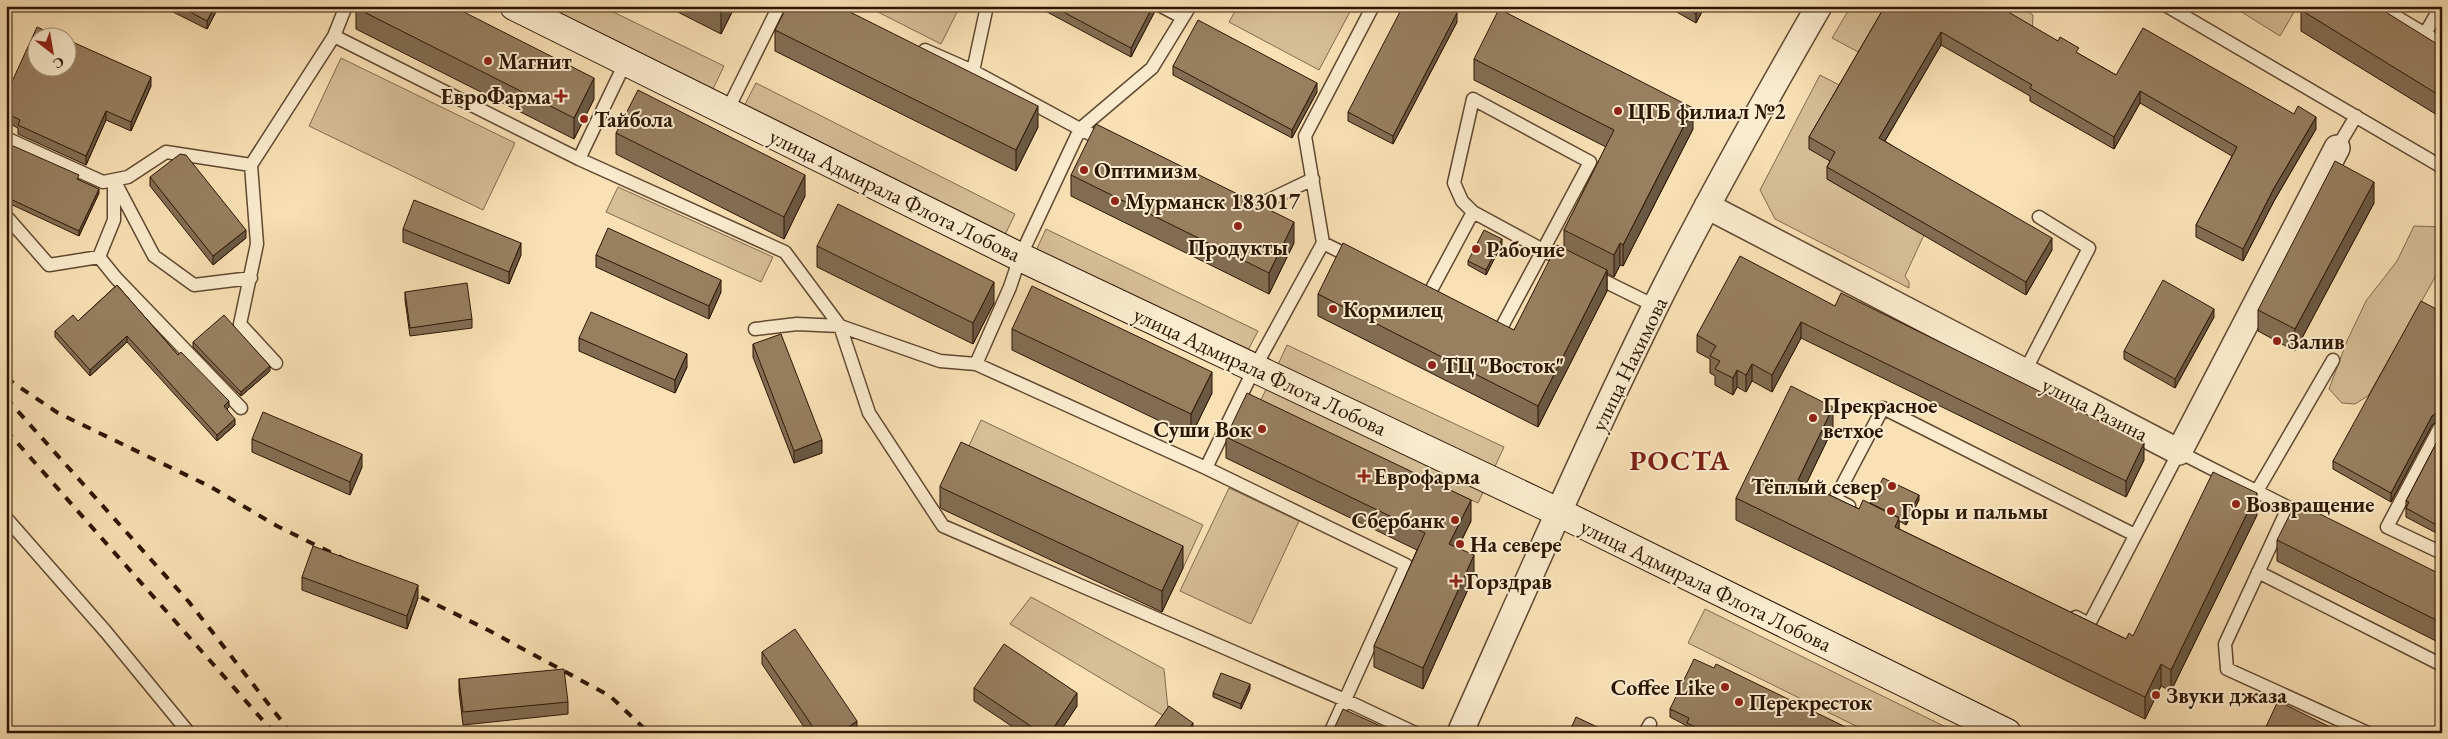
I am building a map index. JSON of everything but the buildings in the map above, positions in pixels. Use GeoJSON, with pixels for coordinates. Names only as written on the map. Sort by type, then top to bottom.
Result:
{"type":"FeatureCollection","features":[{"type":"Feature","properties":{"kind":"street","name":"улица Адмирала Флота Лобова"},"geometry":{"type":"LineString","coordinates":[[514,6],[1020,257],[1558,512],[2006,733]]}},
{"type":"Feature","properties":{"kind":"street","name":"улица Нахимова"},"geometry":{"type":"LineString","coordinates":[[1460,733],[1558,512],[1656,306],[1707,206],[1819,6]]}},
{"type":"Feature","properties":{"kind":"street"},"geometry":{"type":"LineString","coordinates":[[2179,452],[2338,148]]}},
{"type":"Feature","properties":{"kind":"street","name":"улица Разина"},"geometry":{"type":"LineString","coordinates":[[1707,206],[2024,373],[2179,452]]}},
{"type":"Feature","properties":{"kind":"lane"},"geometry":{"type":"LineString","coordinates":[[276,363],[240,324],[256,244],[251,165],[334,36],[346,6]]}},
{"type":"Feature","properties":{"kind":"lane"},"geometry":{"type":"LineString","coordinates":[[727,111],[779,6]]}},
{"type":"Feature","properties":{"kind":"lane"},"geometry":{"type":"LineString","coordinates":[[973,71],[987,6]]}},
{"type":"Feature","properties":{"kind":"lane"},"geometry":{"type":"LineString","coordinates":[[1161,6],[1182,17]]}},
{"type":"Feature","properties":{"kind":"lane"},"geometry":{"type":"LineString","coordinates":[[976,364],[1010,287],[1020,257],[1080,129],[1152,68],[1190,6]]}},
{"type":"Feature","properties":{"kind":"lane"},"geometry":{"type":"LineString","coordinates":[[1206,468],[1254,369],[1323,243],[1305,136],[1372,6]]}},
{"type":"Feature","properties":{"kind":"lane"},"geometry":{"type":"LineString","coordinates":[[2167,6],[2442,167]]}},
{"type":"Feature","properties":{"kind":"lane"},"geometry":{"type":"LineString","coordinates":[[2378,6],[2442,44]]}},
{"type":"Feature","properties":{"kind":"lane"},"geometry":{"type":"LineString","coordinates":[[2425,34],[2441,6]]}},
{"type":"Feature","properties":{"kind":"lane"},"geometry":{"type":"LineString","coordinates":[[334,36],[579,159],[785,252],[840,326],[870,413],[943,526],[1344,700],[1415,733]]}},
{"type":"Feature","properties":{"kind":"lane"},"geometry":{"type":"LineString","coordinates":[[912,45],[973,71],[1080,129],[1116,146]]}},
{"type":"Feature","properties":{"kind":"lane"},"geometry":{"type":"LineString","coordinates":[[579,159],[626,62]]}},
{"type":"Feature","properties":{"kind":"lane"},"geometry":{"type":"LineString","coordinates":[[1482,323],[1499,332],[1544,250],[1590,162],[1473,99],[1454,183],[1462,201],[1473,212],[1544,250],[1580,269],[1656,306]]}},
{"type":"Feature","properties":{"kind":"lane"},"geometry":{"type":"LineString","coordinates":[[2338,148],[2356,116]]}},
{"type":"Feature","properties":{"kind":"lane"},"geometry":{"type":"LineString","coordinates":[[6,138],[103,182],[128,178],[166,152],[251,165]]}},
{"type":"Feature","properties":{"kind":"lane"},"geometry":{"type":"LineString","coordinates":[[1232,201],[1250,209],[1313,179]]}},
{"type":"Feature","properties":{"kind":"lane"},"geometry":{"type":"LineString","coordinates":[[99,257],[114,220],[114,180]]}},
{"type":"Feature","properties":{"kind":"lane"},"geometry":{"type":"LineString","coordinates":[[114,180],[154,256],[194,285],[250,278]]}},
{"type":"Feature","properties":{"kind":"lane"},"geometry":{"type":"LineString","coordinates":[[1428,296],[1473,212]]}},
{"type":"Feature","properties":{"kind":"lane"},"geometry":{"type":"LineString","coordinates":[[6,216],[49,266],[99,257]]}},
{"type":"Feature","properties":{"kind":"lane"},"geometry":{"type":"LineString","coordinates":[[2024,373],[2089,248],[2039,217]]}},
{"type":"Feature","properties":{"kind":"lane"},"geometry":{"type":"LineString","coordinates":[[1323,243],[1367,265]]}},
{"type":"Feature","properties":{"kind":"lane"},"geometry":{"type":"LineString","coordinates":[[99,257],[116,278],[241,408]]}},
{"type":"Feature","properties":{"kind":"lane"},"geometry":{"type":"LineString","coordinates":[[755,329],[797,324],[840,326],[940,361],[976,364],[1206,468],[1406,565],[1330,733]]}},
{"type":"Feature","properties":{"kind":"lane"},"geometry":{"type":"LineString","coordinates":[[2257,491],[2333,360]]}},
{"type":"Feature","properties":{"kind":"lane"},"geometry":{"type":"LineString","coordinates":[[1861,512],[1835,498],[1883,408],[2135,535]]}},
{"type":"Feature","properties":{"kind":"lane"},"geometry":{"type":"LineString","coordinates":[[2439,429],[2387,527],[2442,553]]}},
{"type":"Feature","properties":{"kind":"lane"},"geometry":{"type":"LineString","coordinates":[[2063,611],[2090,624],[2179,452],[2322,524]]}},
{"type":"Feature","properties":{"kind":"lane"},"geometry":{"type":"LineString","coordinates":[[2288,508],[2225,644],[2227,669],[2368,733]]}},
{"type":"Feature","properties":{"kind":"lane"},"geometry":{"type":"LineString","coordinates":[[6,518],[106,632],[189,733]]}},
{"type":"Feature","properties":{"kind":"lane"},"geometry":{"type":"LineString","coordinates":[[2258,572],[2442,665]]}},
{"type":"Feature","properties":{"kind":"shaded area"},"geometry":{"type":"Polygon","coordinates":[[[537,6],[601,6],[724,66],[712,91],[537,6]]]}},
{"type":"Feature","properties":{"kind":"shaded area"},"geometry":{"type":"Polygon","coordinates":[[[866,6],[960,6],[941,44],[866,6]]]}},
{"type":"Feature","properties":{"kind":"shaded area"},"geometry":{"type":"Polygon","coordinates":[[[1238,6],[1353,6],[1319,70],[1229,22],[1238,6]]]}},
{"type":"Feature","properties":{"kind":"shaded area"},"geometry":{"type":"Polygon","coordinates":[[[1851,6],[1892,6],[1864,55],[1832,38],[1851,6]]]}},
{"type":"Feature","properties":{"kind":"shaded area"},"geometry":{"type":"Polygon","coordinates":[[[1977,6],[2018,6],[2033,15],[2032,38],[1977,6]]]}},
{"type":"Feature","properties":{"kind":"shaded area"},"geometry":{"type":"Polygon","coordinates":[[[2232,6],[2285,6],[2294,12],[2280,36],[2232,6]]]}},
{"type":"Feature","properties":{"kind":"shaded area"},"geometry":{"type":"Polygon","coordinates":[[[341,58],[515,143],[483,210],[309,126],[341,58]]]}},
{"type":"Feature","properties":{"kind":"shaded area"},"geometry":{"type":"Polygon","coordinates":[[[1820,75],[1845,88],[1835,164],[1827,179],[1924,235],[1905,276],[1909,282],[1909,288],[1775,219],[1760,190],[1820,75]]]}},
{"type":"Feature","properties":{"kind":"shaded area"},"geometry":{"type":"Polygon","coordinates":[[[756,83],[1015,214],[1003,239],[743,108],[756,83]]]}},
{"type":"Feature","properties":{"kind":"shaded area"},"geometry":{"type":"Polygon","coordinates":[[[618,187],[773,257],[761,282],[606,212],[618,187]]]}},
{"type":"Feature","properties":{"kind":"shaded area"},"geometry":{"type":"Polygon","coordinates":[[[2414,226],[2441,227],[2442,265],[2368,396],[2355,404],[2342,403],[2329,389],[2347,341],[2366,301],[2397,261],[2414,226]]]}},
{"type":"Feature","properties":{"kind":"shaded area"},"geometry":{"type":"Polygon","coordinates":[[[1046,229],[1258,331],[1245,356],[1034,255],[1046,229]]]}},
{"type":"Feature","properties":{"kind":"shaded area"},"geometry":{"type":"Polygon","coordinates":[[[1287,345],[1504,447],[1492,473],[1275,371],[1287,345]]]}},
{"type":"Feature","properties":{"kind":"shaded area"},"geometry":{"type":"Polygon","coordinates":[[[1268,385],[1486,486],[1478,503],[1260,402],[1268,385]]]}},
{"type":"Feature","properties":{"kind":"shaded area"},"geometry":{"type":"Polygon","coordinates":[[[981,420],[1203,525],[1183,568],[961,463],[981,420]]]}},
{"type":"Feature","properties":{"kind":"shaded area"},"geometry":{"type":"Polygon","coordinates":[[[1229,488],[1299,521],[1251,624],[1180,591],[1229,488]]]}},
{"type":"Feature","properties":{"kind":"shaded area"},"geometry":{"type":"Polygon","coordinates":[[[1031,597],[1164,669],[1169,719],[1010,624],[1031,597]]]}},
{"type":"Feature","properties":{"kind":"shaded area"},"geometry":{"type":"Polygon","coordinates":[[[1705,609],[1958,733],[1870,733],[1688,643],[1705,609]]]}},
{"type":"Feature","properties":{"kind":"railway"},"geometry":{"type":"LineString","coordinates":[[6,378],[58,413],[211,487],[277,526],[346,560]]}},
{"type":"Feature","properties":{"kind":"railway"},"geometry":{"type":"LineString","coordinates":[[6,398],[189,602],[291,733]]}},
{"type":"Feature","properties":{"kind":"railway"},"geometry":{"type":"LineString","coordinates":[[6,430],[274,733]]}},
{"type":"Feature","properties":{"kind":"railway"},"geometry":{"type":"LineString","coordinates":[[405,589],[488,630],[610,696],[649,733]]}},
{"type":"Feature","properties":{"kind":"place","name":"Магнит"},"geometry":{"type":"Point","coordinates":[488,61]}},
{"type":"Feature","properties":{"kind":"place","name":"ЕвроФарма"},"geometry":{"type":"Point","coordinates":[561,96]}},
{"type":"Feature","properties":{"kind":"place","name":"ЦГБ филиал №2"},"geometry":{"type":"Point","coordinates":[1618,111]}},
{"type":"Feature","properties":{"kind":"place","name":"Тайбола"},"geometry":{"type":"Point","coordinates":[584,119]}},
{"type":"Feature","properties":{"kind":"place","name":"Оптимизм"},"geometry":{"type":"Point","coordinates":[1084,170]}},
{"type":"Feature","properties":{"kind":"place","name":"Мурманск 183017"},"geometry":{"type":"Point","coordinates":[1115,201]}},
{"type":"Feature","properties":{"kind":"place","name":"Продукты"},"geometry":{"type":"Point","coordinates":[1238,226]}},
{"type":"Feature","properties":{"kind":"place","name":"Рабочие"},"geometry":{"type":"Point","coordinates":[1476,249]}},
{"type":"Feature","properties":{"kind":"place","name":"Кормилец"},"geometry":{"type":"Point","coordinates":[1333,309]}},
{"type":"Feature","properties":{"kind":"place","name":"Залив"},"geometry":{"type":"Point","coordinates":[2277,341]}},
{"type":"Feature","properties":{"kind":"place","name":"ТЦ \"Восток\""},"geometry":{"type":"Point","coordinates":[1432,365]}},
{"type":"Feature","properties":{"kind":"place","name":"Прекрасное ветхое"},"geometry":{"type":"Point","coordinates":[1813,418]}},
{"type":"Feature","properties":{"kind":"place","name":"Суши Вок"},"geometry":{"type":"Point","coordinates":[1262,429]}},
{"type":"Feature","properties":{"kind":"place","name":"Еврофарма"},"geometry":{"type":"Point","coordinates":[1364,476]}},
{"type":"Feature","properties":{"kind":"place","name":"Тёплый север"},"geometry":{"type":"Point","coordinates":[1892,486]}},
{"type":"Feature","properties":{"kind":"place","name":"Возвращение"},"geometry":{"type":"Point","coordinates":[2236,504]}},
{"type":"Feature","properties":{"kind":"place","name":"Горы и пальмы"},"geometry":{"type":"Point","coordinates":[1891,511]}},
{"type":"Feature","properties":{"kind":"place","name":"Сбербанк"},"geometry":{"type":"Point","coordinates":[1455,520]}},
{"type":"Feature","properties":{"kind":"place","name":"На севере"},"geometry":{"type":"Point","coordinates":[1460,544]}},
{"type":"Feature","properties":{"kind":"place","name":"Горздрав"},"geometry":{"type":"Point","coordinates":[1456,581]}},
{"type":"Feature","properties":{"kind":"place","name":"Coffee Like"},"geometry":{"type":"Point","coordinates":[1725,687]}},
{"type":"Feature","properties":{"kind":"place","name":"Звуки джаза"},"geometry":{"type":"Point","coordinates":[2156,695]}},
{"type":"Feature","properties":{"kind":"place","name":"Перекресток"},"geometry":{"type":"Point","coordinates":[1739,702]}},
{"type":"Feature","properties":{"kind":"district","name":"РОСТА"},"geometry":{"type":"Point","coordinates":[1680,460]}}]}
